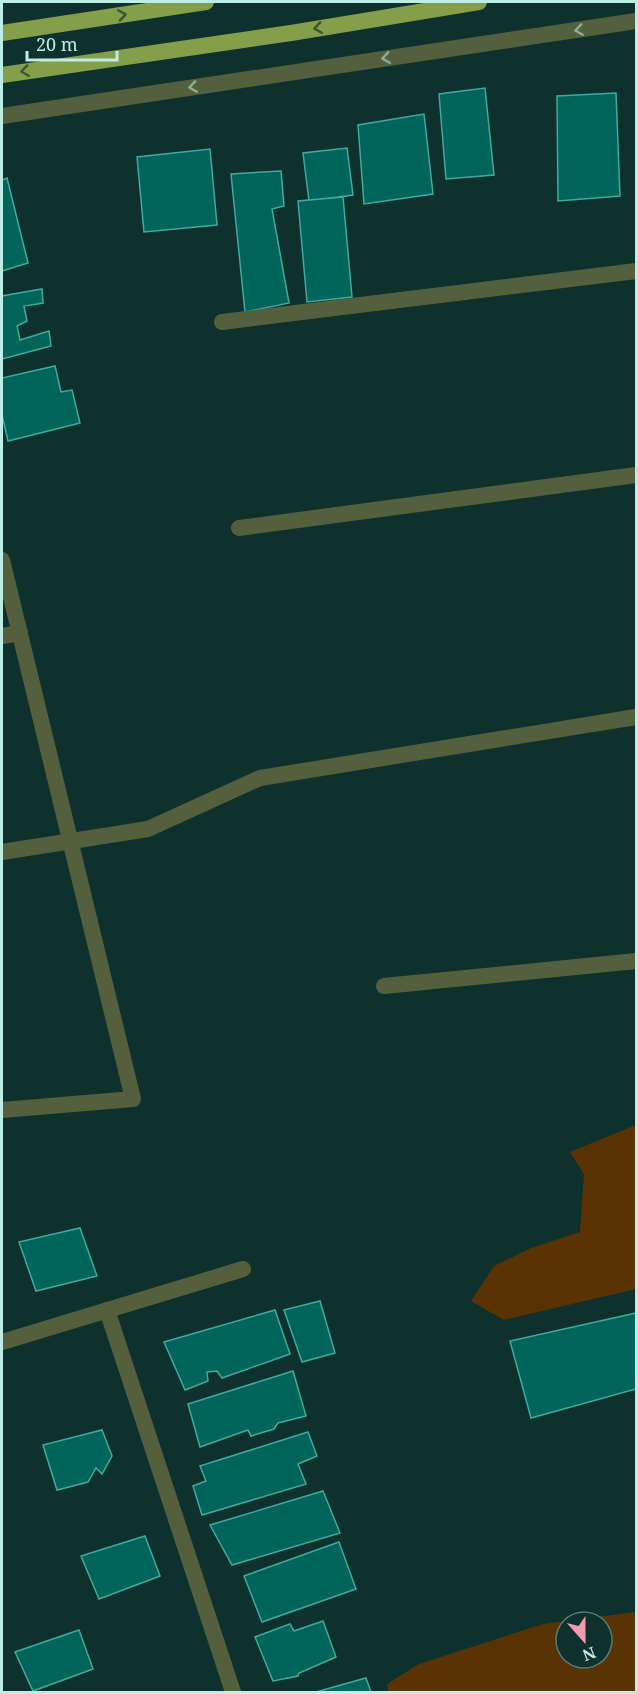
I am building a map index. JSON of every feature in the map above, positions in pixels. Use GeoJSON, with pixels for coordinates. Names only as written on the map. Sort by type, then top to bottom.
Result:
{"type":"FeatureCollection","features":[{"type":"Feature","properties":{"kind":"highway"},"geometry":{"type":"LineString","coordinates":[[2,33],[206,2]]}},
{"type":"Feature","properties":{"kind":"highway"},"geometry":{"type":"LineString","coordinates":[[2,75],[291,33],[479,2]]}},
{"type":"Feature","properties":{"kind":"street"},"geometry":{"type":"LineString","coordinates":[[2,116],[636,21]]}},
{"type":"Feature","properties":{"kind":"street"},"geometry":{"type":"LineString","coordinates":[[222,322],[636,271]]}},
{"type":"Feature","properties":{"kind":"street"},"geometry":{"type":"LineString","coordinates":[[239,528],[636,475]]}},
{"type":"Feature","properties":{"kind":"street"},"geometry":{"type":"LineString","coordinates":[[2,560],[133,1099],[2,1110]]}},
{"type":"Feature","properties":{"kind":"street"},"geometry":{"type":"LineString","coordinates":[[2,636],[20,633]]}},
{"type":"Feature","properties":{"kind":"street"},"geometry":{"type":"LineString","coordinates":[[2,852],[148,829],[260,778],[636,717]]}},
{"type":"Feature","properties":{"kind":"street"},"geometry":{"type":"LineString","coordinates":[[384,986],[636,961]]}},
{"type":"Feature","properties":{"kind":"street"},"geometry":{"type":"LineString","coordinates":[[2,1342],[243,1269]]}},
{"type":"Feature","properties":{"kind":"street"},"geometry":{"type":"LineString","coordinates":[[107,1310],[233,1692]]}},
{"type":"Feature","properties":{"kind":"shaded area"},"geometry":{"type":"Polygon","coordinates":[[[636,1125],[636,1289],[504,1320],[471,1301],[494,1266],[531,1248],[580,1232],[584,1174],[570,1152],[636,1125]]]}},
{"type":"Feature","properties":{"kind":"shaded area"},"geometry":{"type":"Polygon","coordinates":[[[636,1612],[636,1692],[388,1692],[387,1684],[419,1664],[543,1624],[554,1623],[554,1670],[614,1670],[614,1615],[636,1612]]]}},
{"type":"Feature","properties":{"kind":"building"},"geometry":{"type":"Polygon","coordinates":[[[485,88],[494,175],[446,179],[439,94],[485,88]]]}},
{"type":"Feature","properties":{"kind":"building"},"geometry":{"type":"Polygon","coordinates":[[[616,93],[620,196],[558,201],[557,96],[616,93]]]}},
{"type":"Feature","properties":{"kind":"building"},"geometry":{"type":"Polygon","coordinates":[[[424,114],[433,194],[364,204],[358,125],[424,114]]]}},
{"type":"Feature","properties":{"kind":"building"},"geometry":{"type":"Polygon","coordinates":[[[347,148],[353,195],[309,201],[303,153],[347,148]]]}},
{"type":"Feature","properties":{"kind":"building"},"geometry":{"type":"Polygon","coordinates":[[[210,149],[217,225],[144,232],[137,157],[210,149]]]}},
{"type":"Feature","properties":{"kind":"building"},"geometry":{"type":"Polygon","coordinates":[[[281,171],[284,206],[272,209],[289,303],[245,312],[231,174],[281,171]]]}},
{"type":"Feature","properties":{"kind":"building"},"geometry":{"type":"Polygon","coordinates":[[[7,178],[28,263],[2,271],[2,180],[7,178]]]}},
{"type":"Feature","properties":{"kind":"building"},"geometry":{"type":"Polygon","coordinates":[[[343,197],[352,297],[307,302],[298,201],[343,197]]]}},
{"type":"Feature","properties":{"kind":"building"},"geometry":{"type":"Polygon","coordinates":[[[42,289],[43,303],[24,306],[27,321],[17,326],[20,340],[49,331],[51,346],[2,359],[2,296],[42,289]]]}},
{"type":"Feature","properties":{"kind":"building"},"geometry":{"type":"Polygon","coordinates":[[[55,366],[61,392],[72,390],[80,423],[8,441],[2,415],[2,378],[55,366]]]}},
{"type":"Feature","properties":{"kind":"building"},"geometry":{"type":"Polygon","coordinates":[[[80,1228],[97,1276],[36,1291],[19,1242],[80,1228]]]}},
{"type":"Feature","properties":{"kind":"building"},"geometry":{"type":"Polygon","coordinates":[[[320,1301],[335,1353],[302,1362],[284,1310],[320,1301]]]}},
{"type":"Feature","properties":{"kind":"building"},"geometry":{"type":"Polygon","coordinates":[[[275,1310],[290,1354],[222,1378],[217,1371],[207,1372],[208,1381],[185,1390],[164,1342],[275,1310]]]}},
{"type":"Feature","properties":{"kind":"building"},"geometry":{"type":"Polygon","coordinates":[[[636,1313],[636,1389],[531,1418],[510,1341],[636,1313]]]}},
{"type":"Feature","properties":{"kind":"building"},"geometry":{"type":"Polygon","coordinates":[[[293,1371],[306,1416],[278,1423],[274,1429],[251,1436],[248,1430],[200,1447],[188,1404],[293,1371]]]}},
{"type":"Feature","properties":{"kind":"building"},"geometry":{"type":"Polygon","coordinates":[[[102,1430],[112,1456],[102,1474],[96,1468],[88,1482],[57,1490],[43,1445],[102,1430]]]}},
{"type":"Feature","properties":{"kind":"building"},"geometry":{"type":"Polygon","coordinates":[[[308,1432],[317,1456],[298,1464],[306,1484],[202,1515],[193,1486],[206,1481],[200,1466],[308,1432]]]}},
{"type":"Feature","properties":{"kind":"building"},"geometry":{"type":"Polygon","coordinates":[[[323,1491],[340,1533],[232,1565],[210,1525],[323,1491]]]}},
{"type":"Feature","properties":{"kind":"building"},"geometry":{"type":"Polygon","coordinates":[[[145,1536],[160,1576],[99,1599],[81,1556],[145,1536]]]}},
{"type":"Feature","properties":{"kind":"building"},"geometry":{"type":"Polygon","coordinates":[[[339,1542],[356,1589],[262,1622],[244,1576],[339,1542]]]}},
{"type":"Feature","properties":{"kind":"building"},"geometry":{"type":"Polygon","coordinates":[[[323,1621],[336,1657],[299,1673],[298,1676],[273,1681],[255,1637],[290,1624],[294,1631],[323,1621]]]}},
{"type":"Feature","properties":{"kind":"building"},"geometry":{"type":"Polygon","coordinates":[[[79,1630],[93,1669],[33,1691],[15,1652],[79,1630]]]}},
{"type":"Feature","properties":{"kind":"building"},"geometry":{"type":"Polygon","coordinates":[[[366,1678],[371,1692],[316,1692],[366,1678]]]}}]}
